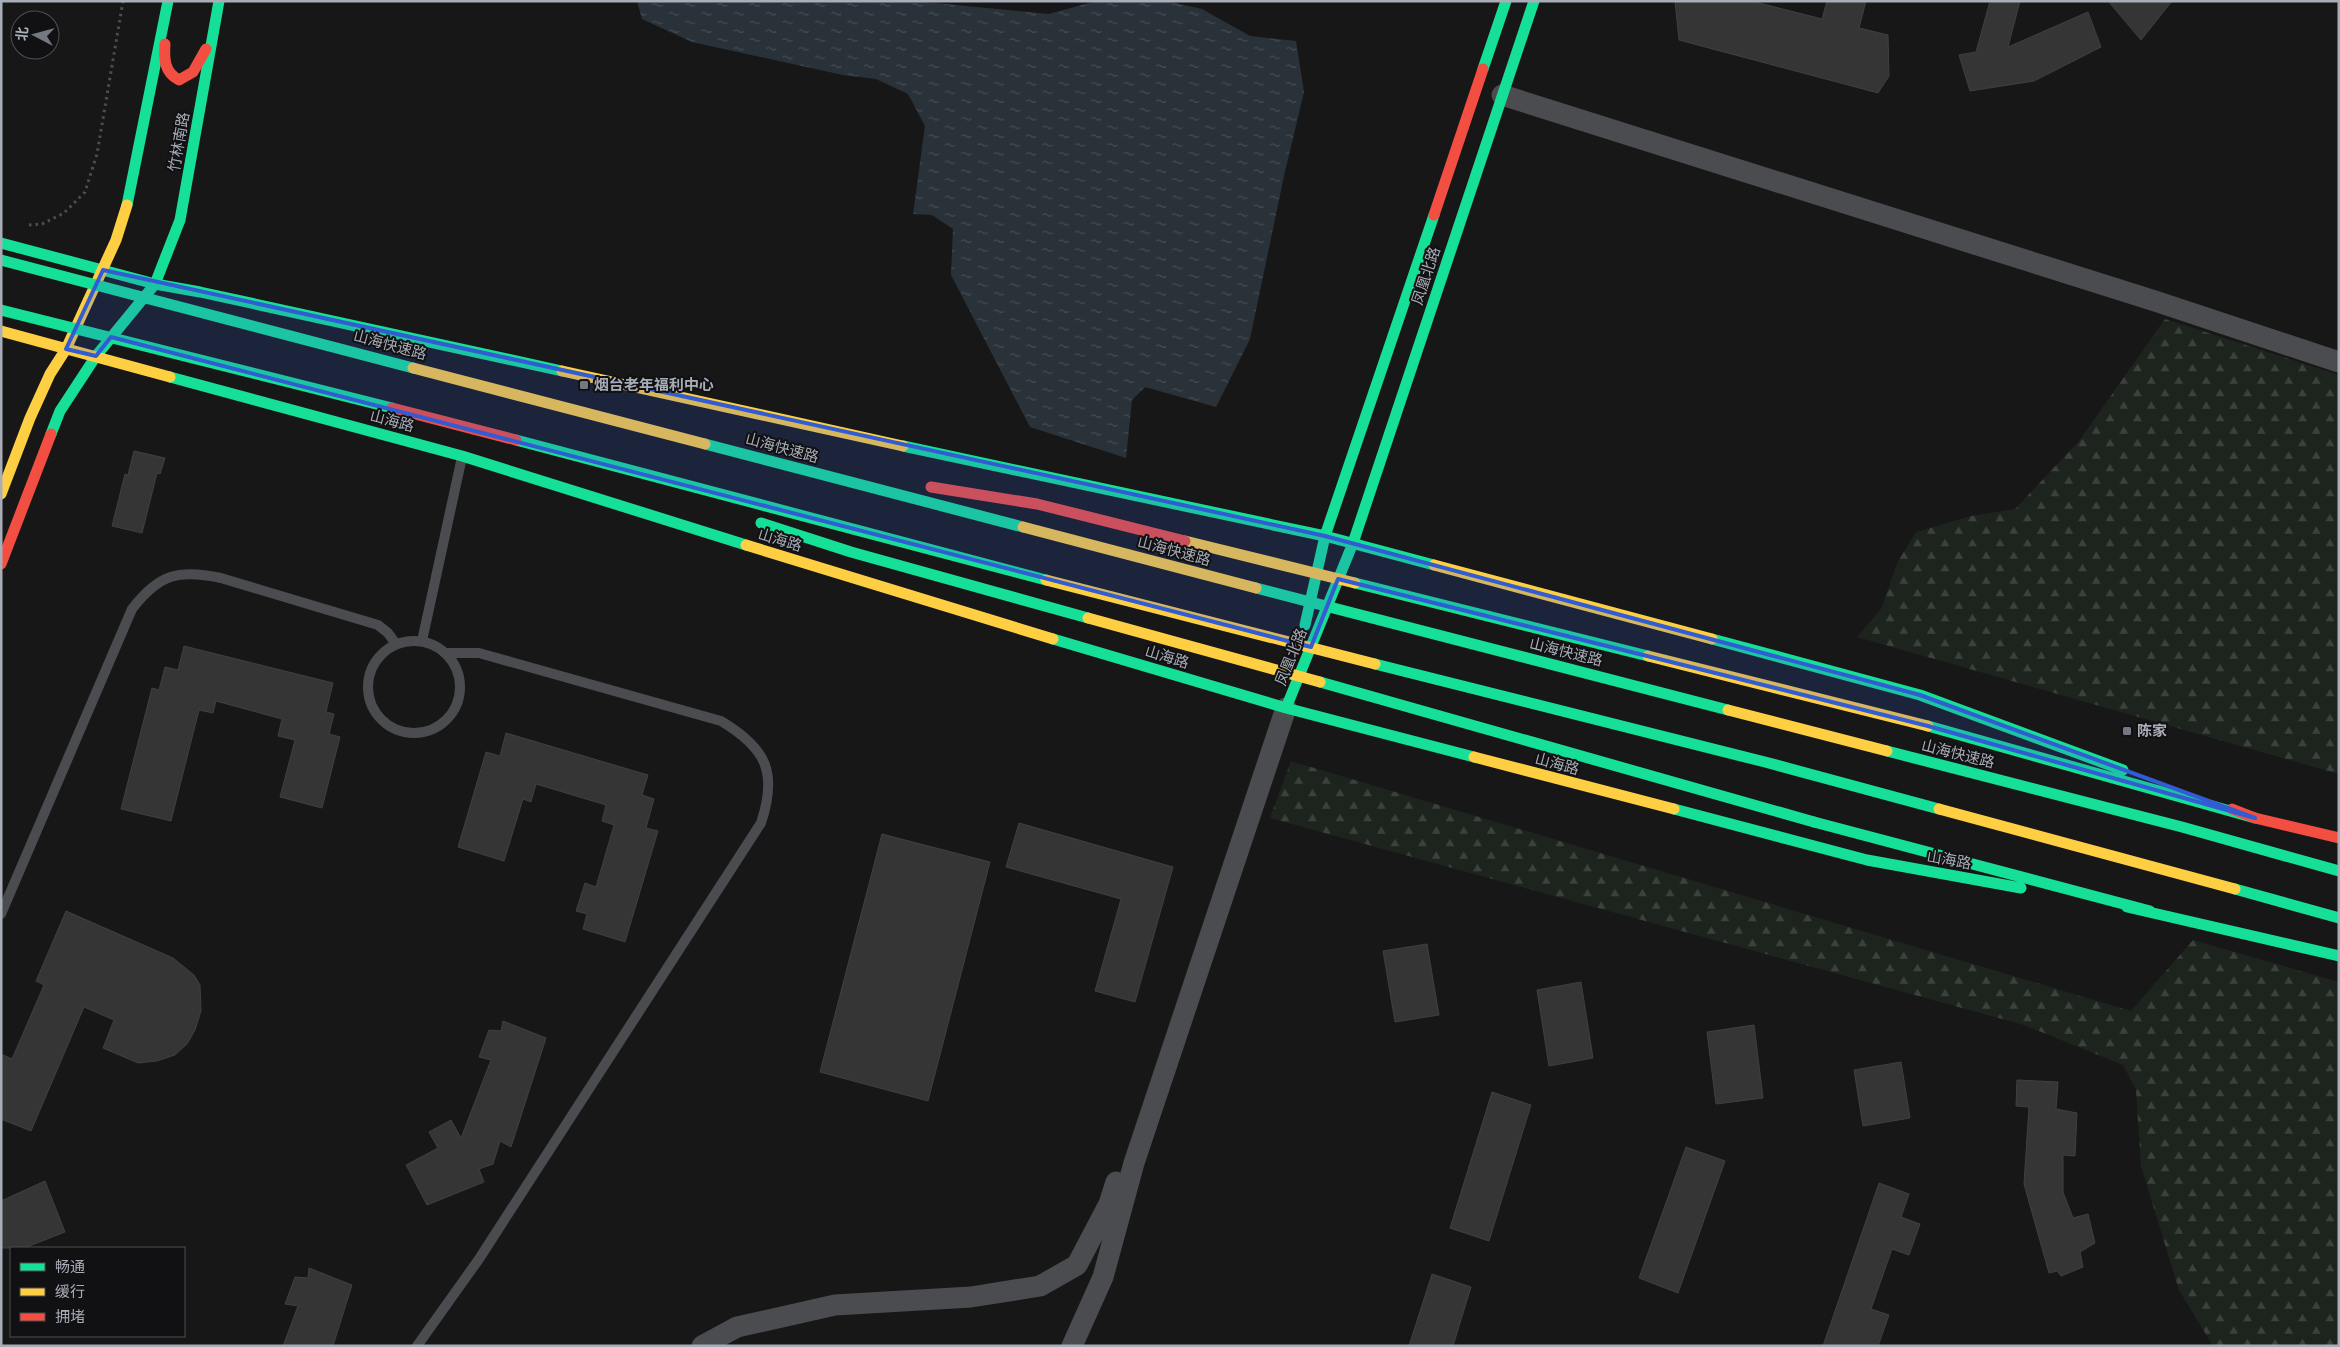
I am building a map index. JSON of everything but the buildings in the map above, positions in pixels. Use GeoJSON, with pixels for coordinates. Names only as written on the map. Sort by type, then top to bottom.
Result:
{"type":"FeatureCollection","features":[{"type":"Feature","properties":{"kind":"main road","name":"竹林南路"},"geometry":{"type":"LineString","coordinates":[[1,564],[60,411],[96,356],[155,284],[180,220],[219,1]]}},
{"type":"Feature","properties":{"kind":"main road","name":"凤凰北路"},"geometry":{"type":"LineString","coordinates":[[1286,708],[1325,536],[1506,1]]}},
{"type":"Feature","properties":{"kind":"main road","name":"凤凰北路"},"geometry":{"type":"LineString","coordinates":[[1286,708],[1353,543],[1534,1]]}},
{"type":"Feature","properties":{"kind":"main road"},"geometry":{"type":"LineString","coordinates":[[168,2],[164,56],[166,71],[172,77],[179,80],[190,76],[198,66],[208,46],[216,17]]}},
{"type":"Feature","properties":{"kind":"main road"},"geometry":{"type":"LineString","coordinates":[[1,494],[30,418],[50,374],[66,349],[103,270],[128,199],[168,2]]}},
{"type":"Feature","properties":{"kind":"main road"},"geometry":{"type":"LineString","coordinates":[[1,244],[155,284],[200,292],[1353,543],[1920,695],[2255,818]]}},
{"type":"Feature","properties":{"kind":"main road","name":"山海快速路"},"geometry":{"type":"LineString","coordinates":[[1,260],[2182,827],[2339,871]]}},
{"type":"Feature","properties":{"kind":"main road"},"geometry":{"type":"LineString","coordinates":[[1,310],[441,420],[991,566],[1766,762],[2148,864],[2339,918]]}},
{"type":"Feature","properties":{"kind":"main road","name":"山海路"},"geometry":{"type":"LineString","coordinates":[[1,331],[462,456],[885,589],[1286,708],[1867,860],[2150,911],[2339,956]]}},
{"type":"Feature","properties":{"kind":"main road"},"geometry":{"type":"LineString","coordinates":[[441,420],[655,489]]}},
{"type":"Feature","properties":{"kind":"main road"},"geometry":{"type":"LineString","coordinates":[[770,460],[894,481]]}},
{"type":"Feature","properties":{"kind":"main road"},"geometry":{"type":"LineString","coordinates":[[923,485],[1037,504],[1928,726],[2255,818],[2339,838]]}},
{"type":"Feature","properties":{"kind":"main road"},"geometry":{"type":"LineString","coordinates":[[748,519],[851,552],[1357,692],[1814,822],[2150,911]]}},
{"type":"Feature","properties":{"kind":"street"},"geometry":{"type":"LineString","coordinates":[[1502,95],[2155,301],[2339,362]]}},
{"type":"Feature","properties":{"kind":"street"},"geometry":{"type":"LineString","coordinates":[[1072,1346],[1103,1277],[1134,1163],[1286,708]]}},
{"type":"Feature","properties":{"kind":"street"},"geometry":{"type":"LineString","coordinates":[[702,1346],[737,1327],[835,1305],[972,1297],[1040,1286],[1077,1265],[1109,1204],[1137,1114],[1179,1027]]}},
{"type":"Feature","properties":{"kind":"lane"},"geometry":{"type":"LineString","coordinates":[[422,641],[462,456]]}},
{"type":"Feature","properties":{"kind":"lane"},"geometry":{"type":"LineString","coordinates":[[1,914],[132,609],[146,591],[163,578],[178,574],[197,573],[221,578],[378,625],[388,633],[396,644]]}},
{"type":"Feature","properties":{"kind":"lane"},"geometry":{"type":"LineString","coordinates":[[417,1346],[479,1259],[756,832],[769,799],[768,774],[763,758],[738,731],[721,721],[479,653],[446,653],[422,641],[396,644],[375,660],[367,686],[373,712],[393,730],[419,734],[443,724],[458,702],[460,676],[446,653]]}},
{"type":"Feature","properties":{"kind":"path"},"geometry":{"type":"LineString","coordinates":[[27,225],[42,224],[64,213],[85,192],[97,154],[123,1]]}},
{"type":"Feature","properties":{"kind":"highlighted area"},"geometry":{"type":"Polygon","coordinates":[[[103,270],[1325,536],[1920,695],[2255,818],[1928,726],[1338,579],[1311,647],[111,337],[96,356],[66,349],[103,270]]]}},
{"type":"Feature","properties":{"kind":"green space"},"geometry":{"type":"Polygon","coordinates":[[[2165,319],[2339,375],[2339,774],[1857,637],[1881,609],[1898,561],[1916,532],[1971,516],[2015,509],[2079,441],[2165,319]]]}},
{"type":"Feature","properties":{"kind":"green space"},"geometry":{"type":"Polygon","coordinates":[[[1291,761],[2131,1011],[2193,940],[2339,982],[2339,1346],[2213,1346],[2179,1290],[2141,1166],[2136,1090],[2123,1065],[2024,1025],[1270,818],[1291,761]]]}},
{"type":"Feature","properties":{"kind":"water"},"geometry":{"type":"Polygon","coordinates":[[[637,1],[915,1],[1049,14],[1096,1],[1166,1],[1202,9],[1250,36],[1296,41],[1304,92],[1284,176],[1250,339],[1216,407],[1145,387],[1132,400],[1126,458],[1030,427],[951,275],[953,229],[932,215],[913,214],[925,126],[908,94],[876,79],[843,75],[692,42],[642,19],[637,1]]]}},
{"type":"Feature","properties":{"kind":"traffic: fast"},"geometry":{"type":"LineString","coordinates":[[127,205],[168,1]]}},
{"type":"Feature","properties":{"kind":"traffic: fast"},"geometry":{"type":"LineString","coordinates":[[51,434],[60,411],[96,356],[155,284],[180,220],[219,1]]}},
{"type":"Feature","properties":{"kind":"traffic: fast"},"geometry":{"type":"LineString","coordinates":[[1483,69],[1506,1]]}},
{"type":"Feature","properties":{"kind":"traffic: fast"},"geometry":{"type":"LineString","coordinates":[[1286,708],[1353,543],[1534,1]]}},
{"type":"Feature","properties":{"kind":"traffic: fast"},"geometry":{"type":"LineString","coordinates":[[1305,625],[1325,536],[1434,215]]}},
{"type":"Feature","properties":{"kind":"traffic: fast"},"geometry":{"type":"LineString","coordinates":[[1,243],[155,284],[200,292],[562,371]]}},
{"type":"Feature","properties":{"kind":"traffic: fast"},"geometry":{"type":"LineString","coordinates":[[1,260],[413,368]]}},
{"type":"Feature","properties":{"kind":"traffic: fast"},"geometry":{"type":"LineString","coordinates":[[1,310],[392,408]]}},
{"type":"Feature","properties":{"kind":"traffic: fast"},"geometry":{"type":"LineString","coordinates":[[170,377],[462,456],[746,545]]}},
{"type":"Feature","properties":{"kind":"traffic: fast"},"geometry":{"type":"LineString","coordinates":[[516,440],[1046,580]]}},
{"type":"Feature","properties":{"kind":"traffic: fast"},"geometry":{"type":"LineString","coordinates":[[705,444],[1023,527]]}},
{"type":"Feature","properties":{"kind":"traffic: fast"},"geometry":{"type":"LineString","coordinates":[[903,446],[1325,536],[1434,565]]}},
{"type":"Feature","properties":{"kind":"traffic: fast"},"geometry":{"type":"LineString","coordinates":[[761,523],[851,552],[1088,618]]}},
{"type":"Feature","properties":{"kind":"traffic: fast"},"geometry":{"type":"LineString","coordinates":[[1355,583],[1648,656]]}},
{"type":"Feature","properties":{"kind":"traffic: fast"},"geometry":{"type":"LineString","coordinates":[[1256,588],[1728,710]]}},
{"type":"Feature","properties":{"kind":"traffic: fast"},"geometry":{"type":"LineString","coordinates":[[1053,639],[1286,708],[1474,757]]}},
{"type":"Feature","properties":{"kind":"traffic: fast"},"geometry":{"type":"LineString","coordinates":[[1712,639],[1920,695],[2123,770]]}},
{"type":"Feature","properties":{"kind":"traffic: fast"},"geometry":{"type":"LineString","coordinates":[[1375,664],[1765,762],[1939,809]]}},
{"type":"Feature","properties":{"kind":"traffic: fast"},"geometry":{"type":"LineString","coordinates":[[1320,682],[1814,822]]}},
{"type":"Feature","properties":{"kind":"traffic: fast"},"geometry":{"type":"LineString","coordinates":[[1928,726],[2255,818]]}},
{"type":"Feature","properties":{"kind":"traffic: fast"},"geometry":{"type":"LineString","coordinates":[[1887,751],[2182,827],[2339,871]]}},
{"type":"Feature","properties":{"kind":"traffic: fast"},"geometry":{"type":"LineString","coordinates":[[1674,809],[1867,860],[2021,888]]}},
{"type":"Feature","properties":{"kind":"traffic: fast"},"geometry":{"type":"LineString","coordinates":[[1814,822],[2150,911]]}},
{"type":"Feature","properties":{"kind":"traffic: fast"},"geometry":{"type":"LineString","coordinates":[[2235,889],[2339,918]]}},
{"type":"Feature","properties":{"kind":"traffic: fast"},"geometry":{"type":"LineString","coordinates":[[2127,907],[2339,956]]}},
{"type":"Feature","properties":{"kind":"traffic: slow"},"geometry":{"type":"LineString","coordinates":[[1,494],[30,418],[50,374],[66,349],[116,240],[127,205]]}},
{"type":"Feature","properties":{"kind":"traffic: slow"},"geometry":{"type":"LineString","coordinates":[[1,331],[170,377]]}},
{"type":"Feature","properties":{"kind":"traffic: slow"},"geometry":{"type":"LineString","coordinates":[[413,368],[705,444]]}},
{"type":"Feature","properties":{"kind":"traffic: slow"},"geometry":{"type":"LineString","coordinates":[[562,371],[903,446]]}},
{"type":"Feature","properties":{"kind":"traffic: slow"},"geometry":{"type":"LineString","coordinates":[[1023,527],[1256,588]]}},
{"type":"Feature","properties":{"kind":"traffic: slow"},"geometry":{"type":"LineString","coordinates":[[1185,541],[1355,583]]}},
{"type":"Feature","properties":{"kind":"traffic: slow"},"geometry":{"type":"LineString","coordinates":[[746,545],[1053,639]]}},
{"type":"Feature","properties":{"kind":"traffic: slow"},"geometry":{"type":"LineString","coordinates":[[1434,565],[1712,639]]}},
{"type":"Feature","properties":{"kind":"traffic: slow"},"geometry":{"type":"LineString","coordinates":[[1046,580],[1375,664]]}},
{"type":"Feature","properties":{"kind":"traffic: slow"},"geometry":{"type":"LineString","coordinates":[[1088,618],[1320,682]]}},
{"type":"Feature","properties":{"kind":"traffic: slow"},"geometry":{"type":"LineString","coordinates":[[1648,656],[1928,726]]}},
{"type":"Feature","properties":{"kind":"traffic: slow"},"geometry":{"type":"LineString","coordinates":[[1728,710],[1887,751]]}},
{"type":"Feature","properties":{"kind":"traffic: slow"},"geometry":{"type":"LineString","coordinates":[[1474,757],[1674,809]]}},
{"type":"Feature","properties":{"kind":"traffic: slow"},"geometry":{"type":"LineString","coordinates":[[1939,809],[2235,889]]}},
{"type":"Feature","properties":{"kind":"traffic: jam"},"geometry":{"type":"LineString","coordinates":[[165,44],[166,65],[170,73],[179,80],[193,72],[206,49]]}},
{"type":"Feature","properties":{"kind":"traffic: jam"},"geometry":{"type":"LineString","coordinates":[[1434,215],[1483,69]]}},
{"type":"Feature","properties":{"kind":"traffic: jam"},"geometry":{"type":"LineString","coordinates":[[392,408],[516,440]]}},
{"type":"Feature","properties":{"kind":"traffic: jam"},"geometry":{"type":"LineString","coordinates":[[1,564],[51,434]]}},
{"type":"Feature","properties":{"kind":"traffic: jam"},"geometry":{"type":"LineString","coordinates":[[931,487],[1037,504],[1185,541]]}},
{"type":"Feature","properties":{"kind":"traffic: jam"},"geometry":{"type":"LineString","coordinates":[[2232,809],[2255,818],[2339,838]]}},
{"type":"Feature","properties":{"kind":"place","name":"烟台老年福利中心"},"geometry":{"type":"Point","coordinates":[584,385]}},
{"type":"Feature","properties":{"kind":"place","name":"陈家"},"geometry":{"type":"Point","coordinates":[2127,731]}}]}
